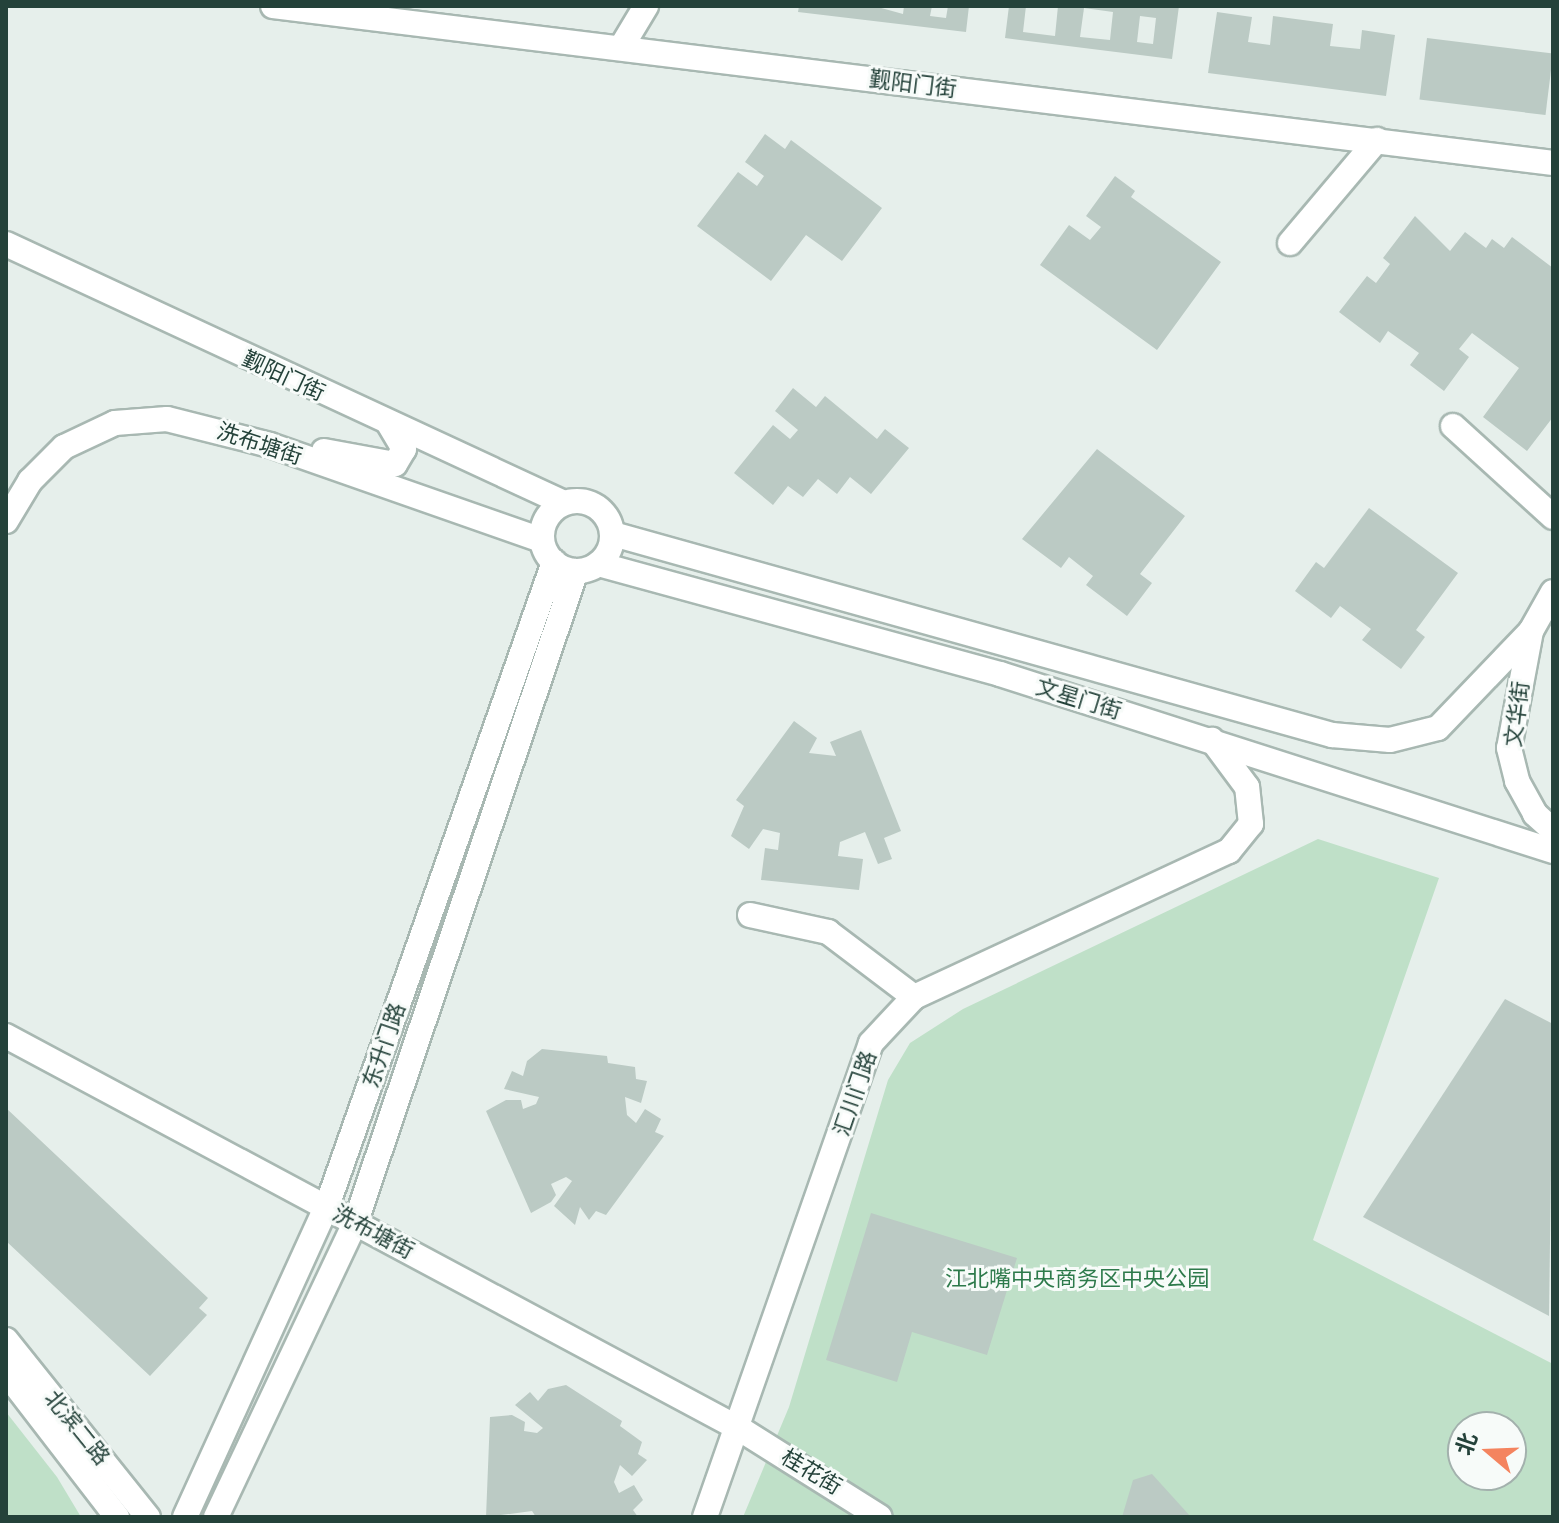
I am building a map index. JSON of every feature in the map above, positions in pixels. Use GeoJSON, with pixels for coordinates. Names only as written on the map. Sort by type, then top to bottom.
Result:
{"type":"FeatureCollection","features":[{"type":"Feature","properties":{"kind":"street","name":"觐阳门街"},"geometry":{"type":"LineString","coordinates":[[273,6],[403,14],[622,46],[1553,163]]}},
{"type":"Feature","properties":{"kind":"street"},"geometry":{"type":"LineString","coordinates":[[622,46],[646,6]]}},
{"type":"Feature","properties":{"kind":"street"},"geometry":{"type":"LineString","coordinates":[[1290,243],[1377,140]]}},
{"type":"Feature","properties":{"kind":"street","name":"觐阳门街"},"geometry":{"type":"LineString","coordinates":[[6,244],[564,503],[596,506],[613,534]]}},
{"type":"Feature","properties":{"kind":"street","name":"洗布塘街"},"geometry":{"type":"LineString","coordinates":[[6,521],[30,481],[64,447],[115,423],[167,419],[270,445],[567,560]]}},
{"type":"Feature","properties":{"kind":"street"},"geometry":{"type":"LineString","coordinates":[[270,445],[395,464],[404,449],[389,424]]}},
{"type":"Feature","properties":{"kind":"street"},"geometry":{"type":"LineString","coordinates":[[1453,426],[1553,517]]}},
{"type":"Feature","properties":{"kind":"street"},"geometry":{"type":"LineString","coordinates":[[564,503],[547,518],[567,560],[613,534]]}},
{"type":"Feature","properties":{"kind":"street","name":"文星门街"},"geometry":{"type":"LineString","coordinates":[[613,534],[1332,735],[1390,740],[1438,728],[1531,631]]}},
{"type":"Feature","properties":{"kind":"street","name":"文星门街"},"geometry":{"type":"LineString","coordinates":[[567,560],[1000,674],[1553,851]]}},
{"type":"Feature","properties":{"kind":"street","name":"东升门路"},"geometry":{"type":"LineString","coordinates":[[185,1517],[327,1206],[567,560]]}},
{"type":"Feature","properties":{"kind":"street","name":"东升门路"},"geometry":{"type":"LineString","coordinates":[[216,1517],[356,1221],[567,560]]}},
{"type":"Feature","properties":{"kind":"street","name":"文华街"},"geometry":{"type":"LineString","coordinates":[[1553,592],[1531,631],[1509,748],[1517,781],[1535,814],[1553,830]]}},
{"type":"Feature","properties":{"kind":"street","name":"汇川门路"},"geometry":{"type":"LineString","coordinates":[[705,1517],[740,1429],[871,1043],[914,997],[1229,851],[1251,824],[1247,787],[1212,740]]}},
{"type":"Feature","properties":{"kind":"street"},"geometry":{"type":"LineString","coordinates":[[750,915],[828,932],[914,997]]}},
{"type":"Feature","properties":{"kind":"street","name":"洗布塘街"},"geometry":{"type":"LineString","coordinates":[[6,1036],[740,1429]]}},
{"type":"Feature","properties":{"kind":"street","name":"北滨二路"},"geometry":{"type":"LineString","coordinates":[[6,1340],[148,1517]]}},
{"type":"Feature","properties":{"kind":"street","name":"北滨二路"},"geometry":{"type":"LineString","coordinates":[[6,1373],[117,1517]]}},
{"type":"Feature","properties":{"kind":"street","name":"桂花街"},"geometry":{"type":"LineString","coordinates":[[740,1429],[880,1517]]}},
{"type":"Feature","properties":{"kind":"green space","name":"江北嘴中央商务区中央公园"},"geometry":{"type":"Polygon","coordinates":[[[1318,839],[1439,878],[1313,1240],[1553,1364],[1553,1517],[743,1517],[789,1407],[888,1080],[910,1043],[963,1009],[1318,839]]]}},
{"type":"Feature","properties":{"kind":"green space"},"geometry":{"type":"Polygon","coordinates":[[[6,1412],[57,1477],[81,1517],[6,1517],[6,1412]]]}},
{"type":"Feature","properties":{"kind":"building"},"geometry":{"type":"Polygon","coordinates":[[[799,6],[874,6],[903,14],[904,6],[932,6],[930,16],[946,18],[948,6],[969,6],[966,32],[798,12],[799,6]]]}},
{"type":"Feature","properties":{"kind":"building"},"geometry":{"type":"Polygon","coordinates":[[[1009,6],[1026,6],[1023,32],[1055,36],[1058,6],[1179,6],[1172,59],[1005,38],[1009,6]],[[1084,8],[1080,37],[1110,40],[1113,12],[1084,8]],[[1140,16],[1137,42],[1153,44],[1156,18],[1140,16]]]}},
{"type":"Feature","properties":{"kind":"building"},"geometry":{"type":"Polygon","coordinates":[[[1217,12],[1252,17],[1248,42],[1270,45],[1273,16],[1333,24],[1330,46],[1360,49],[1362,30],[1395,35],[1386,96],[1208,73],[1217,12]]]}},
{"type":"Feature","properties":{"kind":"building"},"geometry":{"type":"Polygon","coordinates":[[[1427,38],[1553,53],[1545,115],[1419,100],[1427,38]]]}},
{"type":"Feature","properties":{"kind":"building"},"geometry":{"type":"Polygon","coordinates":[[[765,134],[785,149],[791,140],[882,208],[842,261],[806,235],[771,281],[697,226],[738,172],[757,186],[764,176],[745,162],[765,134]]]}},
{"type":"Feature","properties":{"kind":"building"},"geometry":{"type":"Polygon","coordinates":[[[1115,176],[1135,191],[1131,197],[1221,262],[1157,350],[1040,265],[1069,225],[1090,240],[1101,227],[1086,216],[1115,176]]]}},
{"type":"Feature","properties":{"kind":"building"},"geometry":{"type":"Polygon","coordinates":[[[1415,216],[1450,251],[1465,232],[1486,248],[1492,239],[1504,248],[1512,237],[1553,268],[1553,417],[1527,451],[1483,417],[1519,368],[1472,333],[1459,349],[1469,357],[1444,391],[1410,365],[1419,353],[1388,331],[1380,343],[1339,312],[1367,276],[1376,283],[1390,264],[1383,258],[1415,216]]]}},
{"type":"Feature","properties":{"kind":"building"},"geometry":{"type":"Polygon","coordinates":[[[793,388],[816,407],[825,396],[877,439],[885,429],[909,448],[871,494],[850,477],[837,494],[818,479],[803,497],[788,486],[773,505],[734,473],[773,425],[790,439],[798,430],[775,411],[793,388]]]}},
{"type":"Feature","properties":{"kind":"building"},"geometry":{"type":"Polygon","coordinates":[[[1097,449],[1185,516],[1140,574],[1152,583],[1127,616],[1086,585],[1093,576],[1069,557],[1061,568],[1022,539],[1097,449]]]}},
{"type":"Feature","properties":{"kind":"building"},"geometry":{"type":"Polygon","coordinates":[[[1369,508],[1458,573],[1416,630],[1425,637],[1401,669],[1362,640],[1371,629],[1340,606],[1331,618],[1295,591],[1316,562],[1324,568],[1369,508]]]}},
{"type":"Feature","properties":{"kind":"building"},"geometry":{"type":"Polygon","coordinates":[[[794,721],[817,738],[809,753],[836,756],[830,742],[861,730],[901,831],[884,838],[892,859],[878,864],[865,832],[840,842],[838,856],[863,859],[859,890],[761,880],[765,848],[778,850],[780,833],[763,829],[749,849],[731,836],[744,806],[736,800],[794,721]]]}},
{"type":"Feature","properties":{"kind":"building"},"geometry":{"type":"Polygon","coordinates":[[[1505,999],[1553,1024],[1549,1316],[1363,1217],[1505,999]]]}},
{"type":"Feature","properties":{"kind":"building"},"geometry":{"type":"Polygon","coordinates":[[[542,1049],[607,1056],[608,1063],[635,1067],[636,1079],[647,1081],[641,1103],[625,1097],[627,1115],[636,1123],[645,1109],[661,1119],[655,1132],[664,1136],[606,1215],[596,1211],[589,1220],[580,1207],[575,1225],[554,1206],[572,1181],[566,1177],[551,1184],[556,1195],[551,1202],[531,1213],[486,1111],[506,1100],[521,1100],[523,1109],[536,1104],[539,1097],[504,1089],[512,1071],[523,1076],[527,1061],[542,1049]]]}},
{"type":"Feature","properties":{"kind":"building"},"geometry":{"type":"Polygon","coordinates":[[[6,1108],[208,1298],[199,1308],[207,1315],[150,1376],[6,1241],[6,1108]]]}},
{"type":"Feature","properties":{"kind":"building"},"geometry":{"type":"Polygon","coordinates":[[[871,1213],[1017,1258],[987,1355],[912,1332],[897,1382],[826,1360],[871,1213]]]}},
{"type":"Feature","properties":{"kind":"building"},"geometry":{"type":"Polygon","coordinates":[[[566,1385],[622,1421],[620,1426],[642,1442],[638,1454],[647,1460],[632,1476],[620,1465],[614,1482],[619,1493],[634,1485],[643,1500],[633,1510],[638,1517],[536,1517],[532,1511],[486,1517],[490,1417],[512,1415],[525,1422],[524,1431],[537,1433],[543,1428],[515,1405],[530,1392],[538,1401],[548,1389],[566,1385]]]}},
{"type":"Feature","properties":{"kind":"building"},"geometry":{"type":"Polygon","coordinates":[[[1152,1474],[1191,1517],[1122,1517],[1133,1480],[1152,1474]]]}}]}
